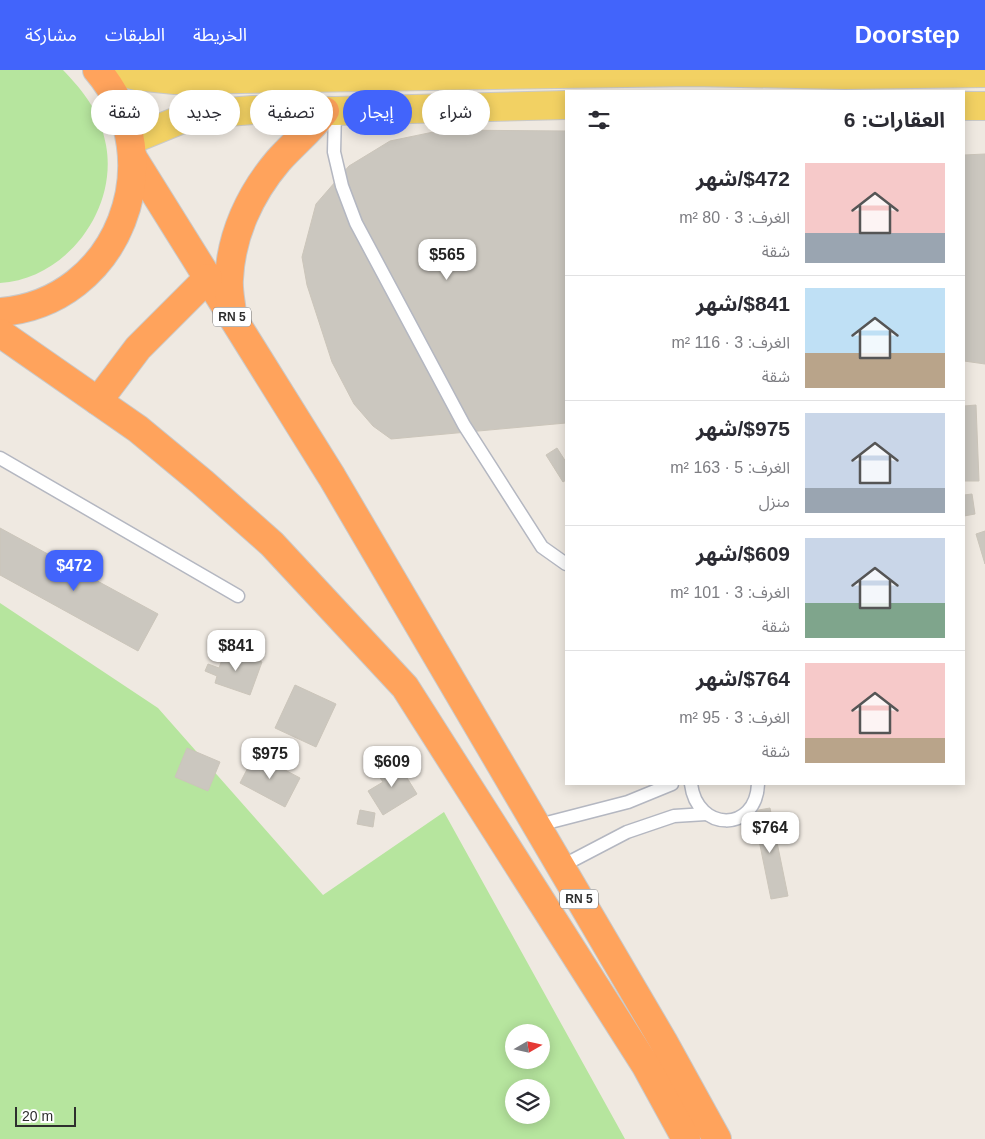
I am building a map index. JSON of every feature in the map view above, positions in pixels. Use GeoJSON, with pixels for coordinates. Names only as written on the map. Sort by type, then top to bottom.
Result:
{"type":"FeatureCollection","features":[{"type":"Feature","properties":{"kind":"highway"},"geometry":{"type":"LineString","coordinates":[[0,312],[20,309],[52,298],[67,289],[93,267],[113,240],[127,208],[133,174],[132,149],[116,98],[97,70]]}},
{"type":"Feature","properties":{"kind":"highway"},"geometry":{"type":"LineString","coordinates":[[233,317],[228,280],[233,250],[242,218],[262,182],[284,154],[304,135]]}},
{"type":"Feature","properties":{"kind":"highway","name":"RN 5"},"geometry":{"type":"LineString","coordinates":[[132,149],[208,278],[332,477],[535,826],[663,1041],[717,1139]]}},
{"type":"Feature","properties":{"kind":"highway"},"geometry":{"type":"LineString","coordinates":[[98,401],[138,348],[208,278]]}},
{"type":"Feature","properties":{"kind":"highway","name":"RN 5"},"geometry":{"type":"LineString","coordinates":[[0,333],[138,429],[272,544],[405,687],[641,1058],[686,1139]]}},
{"type":"Feature","properties":{"kind":"main road"},"geometry":{"type":"LineString","coordinates":[[112,70],[170,80],[604,82],[765,72],[985,73]]}},
{"type":"Feature","properties":{"kind":"main road"},"geometry":{"type":"LineString","coordinates":[[333,111],[565,105]]}},
{"type":"Feature","properties":{"kind":"main road"},"geometry":{"type":"LineString","coordinates":[[965,106],[985,106]]}},
{"type":"Feature","properties":{"kind":"main road"},"geometry":{"type":"LineString","coordinates":[[132,149],[180,120],[215,113],[250,110]]}},
{"type":"Feature","properties":{"kind":"lane"},"geometry":{"type":"LineString","coordinates":[[332,135],[334,152],[342,186],[356,223],[464,425],[542,547],[565,563]]}},
{"type":"Feature","properties":{"kind":"lane"},"geometry":{"type":"LineString","coordinates":[[0,458],[238,596]]}},
{"type":"Feature","properties":{"kind":"lane"},"geometry":{"type":"LineString","coordinates":[[535,826],[628,802],[670,785]]}},
{"type":"Feature","properties":{"kind":"lane"},"geometry":{"type":"LineString","coordinates":[[691,785],[698,805],[706,814],[718,821],[731,820],[742,816],[753,806],[758,785]]}},
{"type":"Feature","properties":{"kind":"lane"},"geometry":{"type":"LineString","coordinates":[[560,867],[627,832],[674,816],[706,814]]}},
{"type":"Feature","properties":{"kind":"green space"},"geometry":{"type":"Polygon","coordinates":[[[0,70],[63,70],[85,95],[91,106],[91,135],[104,135],[108,169],[104,193],[95,216],[82,237],[66,255],[46,269],[24,279],[0,283],[0,70]]]}},
{"type":"Feature","properties":{"kind":"green space"},"geometry":{"type":"Polygon","coordinates":[[[0,603],[158,708],[323,895],[444,812],[625,1139],[0,1139],[0,603]]]}},
{"type":"Feature","properties":{"kind":"building"},"geometry":{"type":"Polygon","coordinates":[[[490,130],[565,131],[565,423],[391,439],[373,426],[354,404],[332,362],[307,285],[302,257],[316,204],[349,166],[390,141],[422,134],[490,135],[490,130]]]}},
{"type":"Feature","properties":{"kind":"building"},"geometry":{"type":"Polygon","coordinates":[[[985,154],[985,364],[965,361],[965,155],[985,154]]]}},
{"type":"Feature","properties":{"kind":"building"},"geometry":{"type":"Polygon","coordinates":[[[976,405],[979,481],[965,481],[965,406],[976,405]]]}},
{"type":"Feature","properties":{"kind":"building"},"geometry":{"type":"Polygon","coordinates":[[[557,448],[565,460],[565,481],[563,482],[546,455],[557,448]]]}},
{"type":"Feature","properties":{"kind":"building"},"geometry":{"type":"Polygon","coordinates":[[[972,494],[975,514],[965,516],[965,495],[972,494]]]}},
{"type":"Feature","properties":{"kind":"building"},"geometry":{"type":"Polygon","coordinates":[[[0,528],[158,614],[138,651],[0,575],[0,528]]]}},
{"type":"Feature","properties":{"kind":"building"},"geometry":{"type":"Polygon","coordinates":[[[985,531],[985,564],[976,534],[985,531]]]}},
{"type":"Feature","properties":{"kind":"building"},"geometry":{"type":"Polygon","coordinates":[[[226,649],[262,662],[250,695],[215,683],[217,676],[205,671],[208,664],[219,668],[226,649]]]}},
{"type":"Feature","properties":{"kind":"building"},"geometry":{"type":"Polygon","coordinates":[[[295,685],[336,704],[316,747],[275,728],[295,685]]]}},
{"type":"Feature","properties":{"kind":"building"},"geometry":{"type":"Polygon","coordinates":[[[187,748],[220,762],[208,791],[175,777],[187,748]]]}},
{"type":"Feature","properties":{"kind":"building"},"geometry":{"type":"Polygon","coordinates":[[[255,754],[300,778],[285,807],[240,783],[255,754]]]}},
{"type":"Feature","properties":{"kind":"building"},"geometry":{"type":"Polygon","coordinates":[[[396,760],[417,794],[383,815],[368,791],[383,782],[376,772],[396,760]]]}},
{"type":"Feature","properties":{"kind":"building"},"geometry":{"type":"Polygon","coordinates":[[[770,808],[788,896],[771,899],[753,811],[770,808]]]}},
{"type":"Feature","properties":{"kind":"building"},"geometry":{"type":"Polygon","coordinates":[[[360,810],[375,813],[373,827],[357,824],[360,810]]]}}]}
